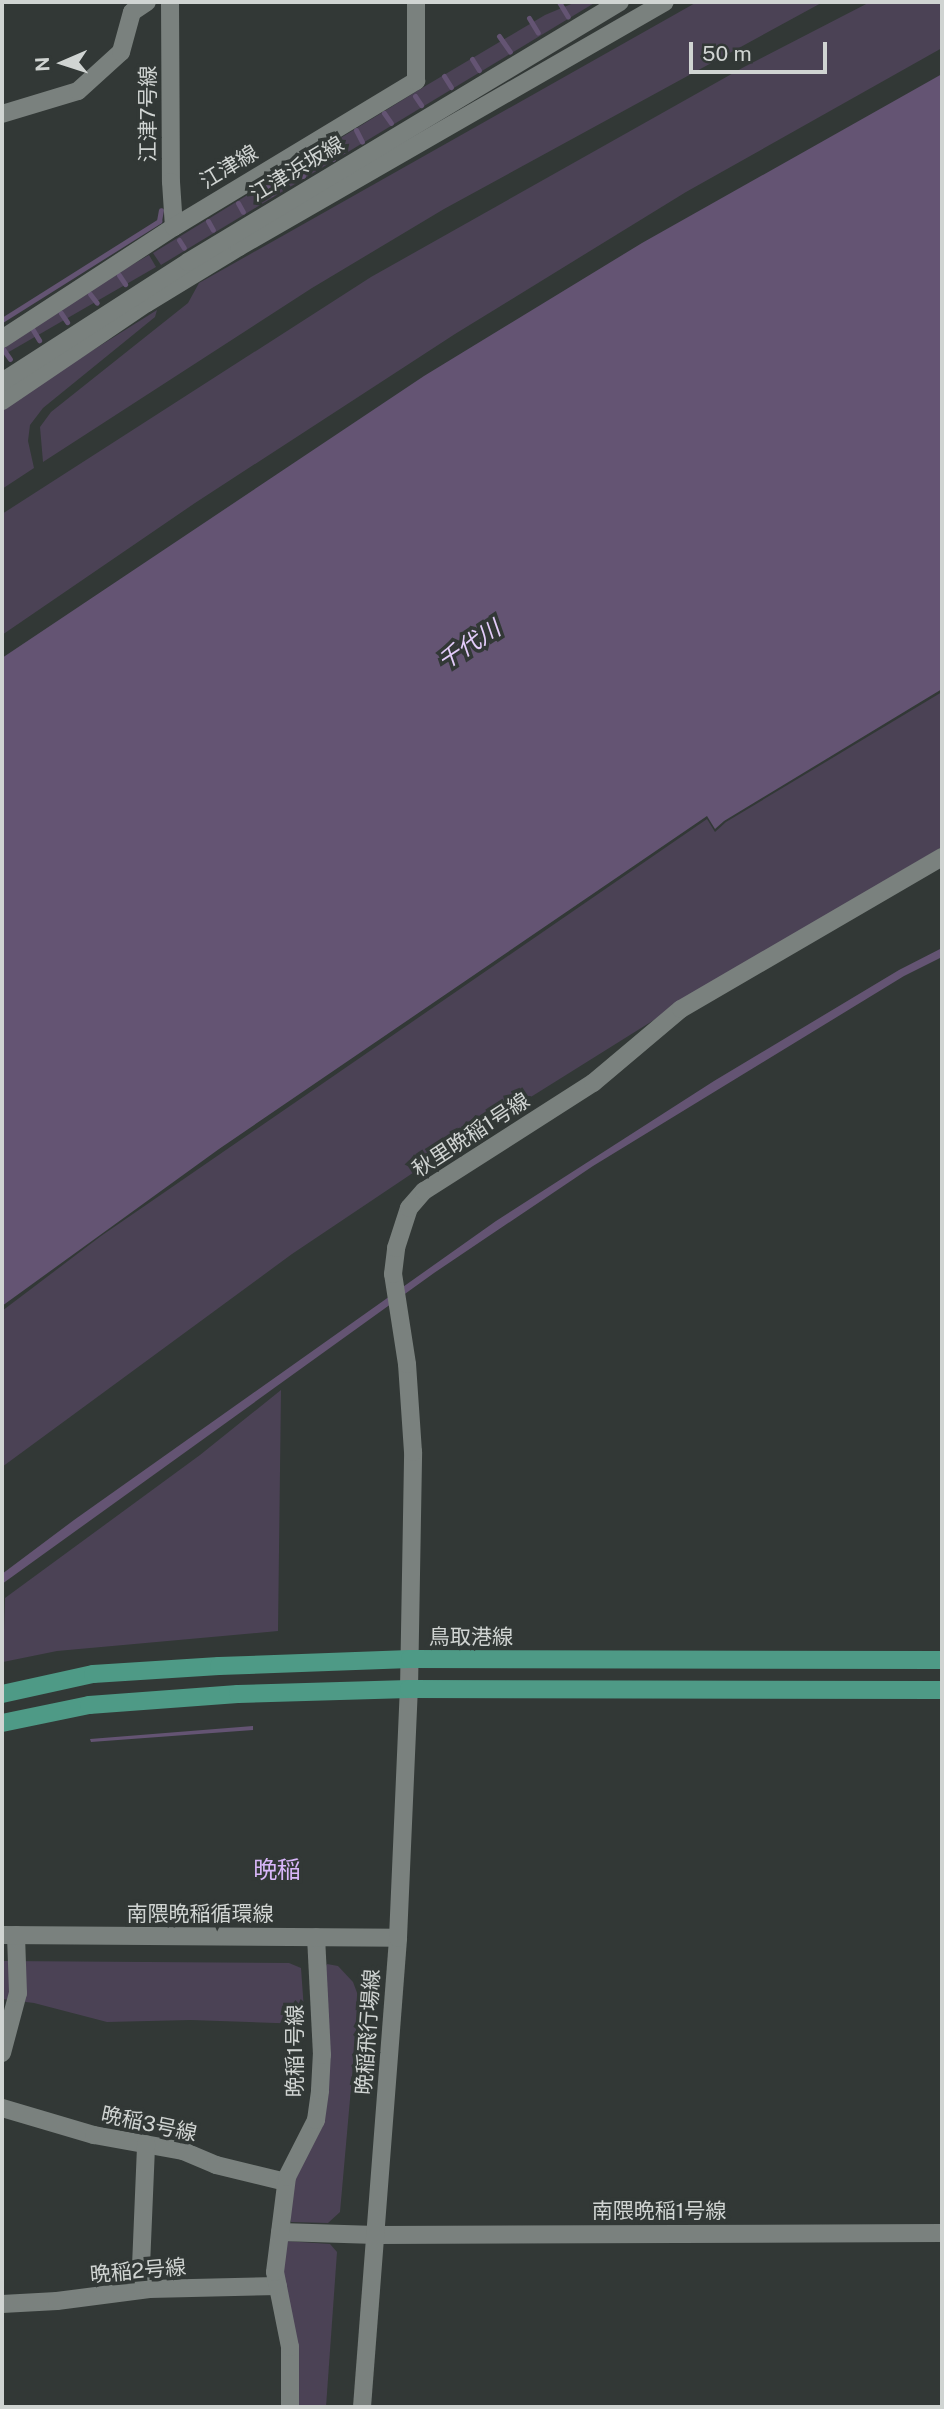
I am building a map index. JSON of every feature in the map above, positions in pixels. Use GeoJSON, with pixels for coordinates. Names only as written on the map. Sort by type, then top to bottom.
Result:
{"type":"FeatureCollection","features":[{"type":"Feature","properties":{"kind":"main road","name":"鳥取港線"},"geometry":{"type":"LineString","coordinates":[[2,1694],[93,1674],[410,1659],[942,1660]]}},
{"type":"Feature","properties":{"kind":"main road"},"geometry":{"type":"LineString","coordinates":[[2,1723],[89,1705],[239,1694],[410,1689],[942,1690]]}},
{"type":"Feature","properties":{"kind":"street"},"geometry":{"type":"LineString","coordinates":[[2,114],[78,92],[121,52],[132,12],[148,2]]}},
{"type":"Feature","properties":{"kind":"street","name":"江津7号線"},"geometry":{"type":"LineString","coordinates":[[170,2],[170,182],[174,227]]}},
{"type":"Feature","properties":{"kind":"street","name":"江津線"},"geometry":{"type":"LineString","coordinates":[[2,339],[174,227],[416,81],[416,2]]}},
{"type":"Feature","properties":{"kind":"street","name":"江津浜坂線"},"geometry":{"type":"LineString","coordinates":[[2,382],[188,262],[620,2]]}},
{"type":"Feature","properties":{"kind":"street"},"geometry":{"type":"LineString","coordinates":[[2,401],[147,303],[239,247],[665,2]]}},
{"type":"Feature","properties":{"kind":"street","name":"秋里晩稲1号線"},"geometry":{"type":"LineString","coordinates":[[410,1659],[413,1452],[394,1282],[397,1248],[409,1208],[424,1191],[576,1095],[681,1009],[942,857]]}},
{"type":"Feature","properties":{"kind":"street","name":"晩稲飛行場線"},"geometry":{"type":"LineString","coordinates":[[362,2407],[398,1938],[410,1659]]}},
{"type":"Feature","properties":{"kind":"street"},"geometry":{"type":"LineString","coordinates":[[2,2053],[18,1993],[9,1935]]}},
{"type":"Feature","properties":{"kind":"street","name":"南隈晩稲循環線"},"geometry":{"type":"LineString","coordinates":[[9,1935],[398,1938]]}},
{"type":"Feature","properties":{"kind":"street","name":"晩稲1号線"},"geometry":{"type":"LineString","coordinates":[[290,2407],[290,2347],[275,2272],[286,2182],[316,2120],[320,2090],[322,2055],[316,1937]]}},
{"type":"Feature","properties":{"kind":"street","name":"晩稲3号線"},"geometry":{"type":"LineString","coordinates":[[2,2108],[94,2135],[183,2151],[216,2165],[286,2182]]}},
{"type":"Feature","properties":{"kind":"street"},"geometry":{"type":"LineString","coordinates":[[140,2290],[146,2144]]}},
{"type":"Feature","properties":{"kind":"street","name":"南隈晩稲1号線"},"geometry":{"type":"LineString","coordinates":[[279,2232],[376,2235],[942,2233]]}},
{"type":"Feature","properties":{"kind":"street","name":"晩稲2号線"},"geometry":{"type":"LineString","coordinates":[[2,2304],[57,2301],[140,2290],[278,2286]]}},
{"type":"Feature","properties":{"kind":"shaded area"},"geometry":{"type":"Polygon","coordinates":[[[576,2],[596,2],[161,265],[153,253],[427,85],[545,15],[576,2]]]}},
{"type":"Feature","properties":{"kind":"shaded area"},"geometry":{"type":"Polygon","coordinates":[[[697,2],[823,2],[444,209],[312,288],[43,462],[40,427],[51,412],[188,303],[199,283],[697,2]]]}},
{"type":"Feature","properties":{"kind":"shaded area"},"geometry":{"type":"Polygon","coordinates":[[[870,2],[942,2],[942,48],[686,192],[455,334],[195,503],[2,635],[2,514],[371,277],[744,67],[870,2]]]}},
{"type":"Feature","properties":{"kind":"shaded area"},"geometry":{"type":"Polygon","coordinates":[[[149,255],[156,267],[5,354],[2,340],[149,255]]]}},
{"type":"Feature","properties":{"kind":"shaded area"},"geometry":{"type":"Polygon","coordinates":[[[157,310],[155,317],[43,408],[30,425],[28,441],[34,468],[2,489],[2,407],[157,310]]]}},
{"type":"Feature","properties":{"kind":"shaded area"},"geometry":{"type":"Polygon","coordinates":[[[942,692],[942,847],[750,960],[465,1138],[292,1254],[2,1467],[2,1311],[101,1236],[707,819],[715,832],[726,822],[942,692]]]}},
{"type":"Feature","properties":{"kind":"shaded area"},"geometry":{"type":"Polygon","coordinates":[[[281,1390],[278,1631],[57,1651],[3,1662],[5,1598],[200,1455],[281,1390]]]}},
{"type":"Feature","properties":{"kind":"shaded area"},"geometry":{"type":"Polygon","coordinates":[[[2,1961],[289,1963],[301,1968],[305,2024],[191,2020],[107,2022],[34,2003],[2,1999],[2,1961]]]}},
{"type":"Feature","properties":{"kind":"shaded area"},"geometry":{"type":"Polygon","coordinates":[[[327,1964],[338,1966],[353,1982],[359,1998],[340,2212],[328,2223],[291,2222],[289,2215],[295,2180],[323,2123],[323,1971],[327,1964]]]}},
{"type":"Feature","properties":{"kind":"shaded area"},"geometry":{"type":"Polygon","coordinates":[[[285,2241],[330,2244],[337,2252],[326,2407],[296,2407],[280,2273],[285,2241]]]}},
{"type":"Feature","properties":{"kind":"water","name":"千代川"},"geometry":{"type":"Polygon","coordinates":[[[942,74],[942,689],[715,829],[707,816],[219,1149],[2,1306],[2,658],[424,376],[642,243],[942,74]]]}},
{"type":"Feature","properties":{"kind":"water"},"geometry":{"type":"Polygon","coordinates":[[[942,948],[942,957],[904,976],[593,1166],[434,1273],[2,1584],[2,1574],[74,1520],[496,1221],[714,1081],[899,970],[942,948]]]}},
{"type":"Feature","properties":{"kind":"water"},"geometry":{"type":"Polygon","coordinates":[[[253,1726],[253,1730],[91,1742],[90,1739],[253,1726]]]}},
{"type":"Feature","properties":{"kind":"waterway"},"geometry":{"type":"LineString","coordinates":[[559,2],[568,17]]}},
{"type":"Feature","properties":{"kind":"waterway"},"geometry":{"type":"LineString","coordinates":[[529,18],[538,33]]}},
{"type":"Feature","properties":{"kind":"waterway"},"geometry":{"type":"LineString","coordinates":[[499,36],[510,52]]}},
{"type":"Feature","properties":{"kind":"waterway"},"geometry":{"type":"LineString","coordinates":[[472,59],[479,70]]}},
{"type":"Feature","properties":{"kind":"waterway"},"geometry":{"type":"LineString","coordinates":[[444,76],[451,87]]}},
{"type":"Feature","properties":{"kind":"waterway"},"geometry":{"type":"LineString","coordinates":[[415,96],[421,105]]}},
{"type":"Feature","properties":{"kind":"waterway"},"geometry":{"type":"LineString","coordinates":[[384,113],[391,123]]}},
{"type":"Feature","properties":{"kind":"waterway"},"geometry":{"type":"LineString","coordinates":[[356,130],[362,142]]}},
{"type":"Feature","properties":{"kind":"waterway"},"geometry":{"type":"LineString","coordinates":[[326,149],[333,159]]}},
{"type":"Feature","properties":{"kind":"waterway"},"geometry":{"type":"LineString","coordinates":[[296,166],[303,176]]}},
{"type":"Feature","properties":{"kind":"waterway"},"geometry":{"type":"LineString","coordinates":[[267,186],[271,194]]}},
{"type":"Feature","properties":{"kind":"waterway"},"geometry":{"type":"LineString","coordinates":[[238,203],[243,212]]}},
{"type":"Feature","properties":{"kind":"waterway"},"geometry":{"type":"LineString","coordinates":[[2,320],[159,221],[161,210]]}},
{"type":"Feature","properties":{"kind":"waterway"},"geometry":{"type":"LineString","coordinates":[[208,221],[213,230]]}},
{"type":"Feature","properties":{"kind":"waterway"},"geometry":{"type":"LineString","coordinates":[[179,240],[184,248]]}},
{"type":"Feature","properties":{"kind":"waterway"},"geometry":{"type":"LineString","coordinates":[[119,275],[125,284]]}},
{"type":"Feature","properties":{"kind":"waterway"},"geometry":{"type":"LineString","coordinates":[[90,294],[97,303]]}},
{"type":"Feature","properties":{"kind":"waterway"},"geometry":{"type":"LineString","coordinates":[[61,313],[67,322]]}},
{"type":"Feature","properties":{"kind":"waterway"},"geometry":{"type":"LineString","coordinates":[[33,330],[39,340]]}},
{"type":"Feature","properties":{"kind":"waterway"},"geometry":{"type":"LineString","coordinates":[[3,349],[10,359]]}},
{"type":"Feature","properties":{"kind":"district","name":"晩稲"},"geometry":{"type":"Point","coordinates":[277,1870]}}]}
